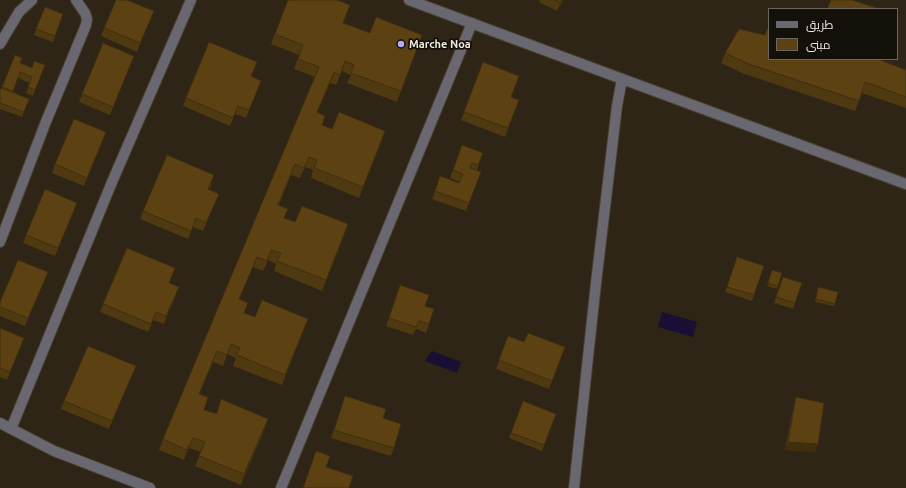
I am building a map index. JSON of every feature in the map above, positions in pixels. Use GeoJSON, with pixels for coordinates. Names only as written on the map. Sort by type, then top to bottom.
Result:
{"type":"FeatureCollection","features":[{"type":"Feature","properties":{"kind":"street"},"geometry":{"type":"LineString","coordinates":[[0,44],[19,12],[32,0]]}},
{"type":"Feature","properties":{"kind":"street"},"geometry":{"type":"LineString","coordinates":[[0,242],[45,124],[86,25],[87,19],[85,13],[76,0]]}},
{"type":"Feature","properties":{"kind":"street"},"geometry":{"type":"LineString","coordinates":[[11,429],[112,182],[190,0]]}},
{"type":"Feature","properties":{"kind":"street"},"geometry":{"type":"LineString","coordinates":[[409,0],[906,184]]}},
{"type":"Feature","properties":{"kind":"street"},"geometry":{"type":"LineString","coordinates":[[282,488],[472,24]]}},
{"type":"Feature","properties":{"kind":"street"},"geometry":{"type":"LineString","coordinates":[[574,488],[597,275],[616,114],[622,79]]}},
{"type":"Feature","properties":{"kind":"street"},"geometry":{"type":"LineString","coordinates":[[0,424],[54,451],[150,488]]}},
{"type":"Feature","properties":{"kind":"shaded area"},"geometry":{"type":"Polygon","coordinates":[[[662,312],[697,322],[693,337],[658,327],[662,312]]]}},
{"type":"Feature","properties":{"kind":"shaded area"},"geometry":{"type":"Polygon","coordinates":[[[432,351],[461,362],[457,373],[425,361],[432,351]]]}},
{"type":"Feature","properties":{"kind":"building"},"geometry":{"type":"Polygon","coordinates":[[[116,0],[127,0],[154,11],[140,43],[104,28],[116,0]]]}},
{"type":"Feature","properties":{"kind":"building"},"geometry":{"type":"Polygon","coordinates":[[[288,0],[337,0],[350,5],[343,23],[370,33],[376,17],[422,35],[401,91],[351,73],[354,65],[345,61],[340,75],[334,72],[317,112],[325,116],[322,125],[332,129],[339,112],[385,131],[363,187],[314,168],[317,160],[309,157],[304,168],[295,164],[278,205],[288,209],[284,218],[295,222],[302,206],[348,224],[326,280],[277,261],[281,253],[271,250],[267,261],[257,257],[239,299],[248,303],[244,313],[255,317],[262,300],[308,319],[285,375],[237,355],[240,348],[231,344],[227,355],[217,351],[199,394],[208,397],[204,410],[217,414],[221,399],[268,419],[244,474],[199,456],[205,442],[193,438],[187,450],[163,439],[319,67],[298,59],[303,45],[275,34],[288,0]]]}},
{"type":"Feature","properties":{"kind":"building"},"geometry":{"type":"Polygon","coordinates":[[[555,0],[562,0],[560,3],[555,0]]]}},
{"type":"Feature","properties":{"kind":"building"},"geometry":{"type":"Polygon","coordinates":[[[831,0],[852,0],[877,8],[827,8],[831,0]]]}},
{"type":"Feature","properties":{"kind":"building"},"geometry":{"type":"Polygon","coordinates":[[[45,7],[63,14],[55,36],[36,29],[45,7]]]}},
{"type":"Feature","properties":{"kind":"building"},"geometry":{"type":"Polygon","coordinates":[[[768,28],[768,60],[880,60],[906,70],[906,97],[865,82],[859,101],[746,63],[725,53],[739,29],[765,35],[768,28]]]}},
{"type":"Feature","properties":{"kind":"building"},"geometry":{"type":"Polygon","coordinates":[[[209,42],[257,62],[251,76],[261,81],[249,110],[238,106],[233,118],[186,98],[209,42]]]}},
{"type":"Feature","properties":{"kind":"building"},"geometry":{"type":"Polygon","coordinates":[[[103,43],[134,56],[113,107],[82,94],[103,43]]]}},
{"type":"Feature","properties":{"kind":"building"},"geometry":{"type":"Polygon","coordinates":[[[15,55],[22,58],[20,63],[32,68],[34,61],[45,65],[35,90],[28,87],[32,77],[20,72],[13,91],[2,87],[15,55]]]}},
{"type":"Feature","properties":{"kind":"building"},"geometry":{"type":"Polygon","coordinates":[[[483,62],[519,76],[511,97],[519,100],[508,128],[464,112],[483,62]]]}},
{"type":"Feature","properties":{"kind":"building"},"geometry":{"type":"Polygon","coordinates":[[[1,88],[29,99],[24,112],[0,103],[1,88]]]}},
{"type":"Feature","properties":{"kind":"building"},"geometry":{"type":"Polygon","coordinates":[[[74,119],[106,132],[87,178],[55,164],[74,119]]]}},
{"type":"Feature","properties":{"kind":"building"},"geometry":{"type":"Polygon","coordinates":[[[462,145],[483,153],[478,165],[472,163],[470,168],[481,172],[469,203],[435,191],[440,176],[459,183],[463,174],[453,170],[462,145]]]}},
{"type":"Feature","properties":{"kind":"building"},"geometry":{"type":"Polygon","coordinates":[[[167,155],[214,175],[208,189],[219,194],[206,223],[196,218],[191,231],[143,211],[167,155]]]}},
{"type":"Feature","properties":{"kind":"building"},"geometry":{"type":"Polygon","coordinates":[[[45,189],[77,203],[58,248],[26,235],[45,189]]]}},
{"type":"Feature","properties":{"kind":"building"},"geometry":{"type":"Polygon","coordinates":[[[127,248],[175,268],[169,283],[179,287],[166,316],[156,312],[151,324],[103,304],[127,248]]]}},
{"type":"Feature","properties":{"kind":"building"},"geometry":{"type":"Polygon","coordinates":[[[737,257],[764,266],[754,295],[727,287],[737,257]]]}},
{"type":"Feature","properties":{"kind":"building"},"geometry":{"type":"Polygon","coordinates":[[[18,260],[48,272],[28,318],[0,307],[0,302],[18,260]]]}},
{"type":"Feature","properties":{"kind":"building"},"geometry":{"type":"Polygon","coordinates":[[[772,270],[782,273],[778,286],[768,283],[772,270]]]}},
{"type":"Feature","properties":{"kind":"building"},"geometry":{"type":"Polygon","coordinates":[[[783,277],[802,283],[795,303],[776,297],[783,277]]]}},
{"type":"Feature","properties":{"kind":"building"},"geometry":{"type":"Polygon","coordinates":[[[400,285],[429,295],[425,306],[434,309],[429,324],[419,321],[416,327],[389,318],[400,285]]]}},
{"type":"Feature","properties":{"kind":"building"},"geometry":{"type":"Polygon","coordinates":[[[818,287],[838,292],[835,304],[816,299],[818,287]]]}},
{"type":"Feature","properties":{"kind":"building"},"geometry":{"type":"Polygon","coordinates":[[[0,328],[24,338],[10,372],[0,368],[0,328]]]}},
{"type":"Feature","properties":{"kind":"building"},"geometry":{"type":"Polygon","coordinates":[[[528,333],[565,347],[552,381],[499,360],[508,336],[524,342],[528,333]]]}},
{"type":"Feature","properties":{"kind":"building"},"geometry":{"type":"Polygon","coordinates":[[[88,346],[136,366],[112,421],[64,401],[88,346]]]}},
{"type":"Feature","properties":{"kind":"building"},"geometry":{"type":"Polygon","coordinates":[[[345,396],[386,409],[383,418],[401,424],[394,448],[334,430],[345,396]]]}},
{"type":"Feature","properties":{"kind":"building"},"geometry":{"type":"Polygon","coordinates":[[[796,397],[824,403],[818,444],[788,442],[796,397]]]}},
{"type":"Feature","properties":{"kind":"building"},"geometry":{"type":"Polygon","coordinates":[[[523,401],[556,414],[544,445],[511,433],[523,401]]]}},
{"type":"Feature","properties":{"kind":"building"},"geometry":{"type":"Polygon","coordinates":[[[316,451],[330,456],[326,467],[353,476],[349,488],[303,488],[316,451]]]}},
{"type":"Feature","properties":{"kind":"place","name":"Marche Noa"},"geometry":{"type":"Point","coordinates":[401,44]}}]}
